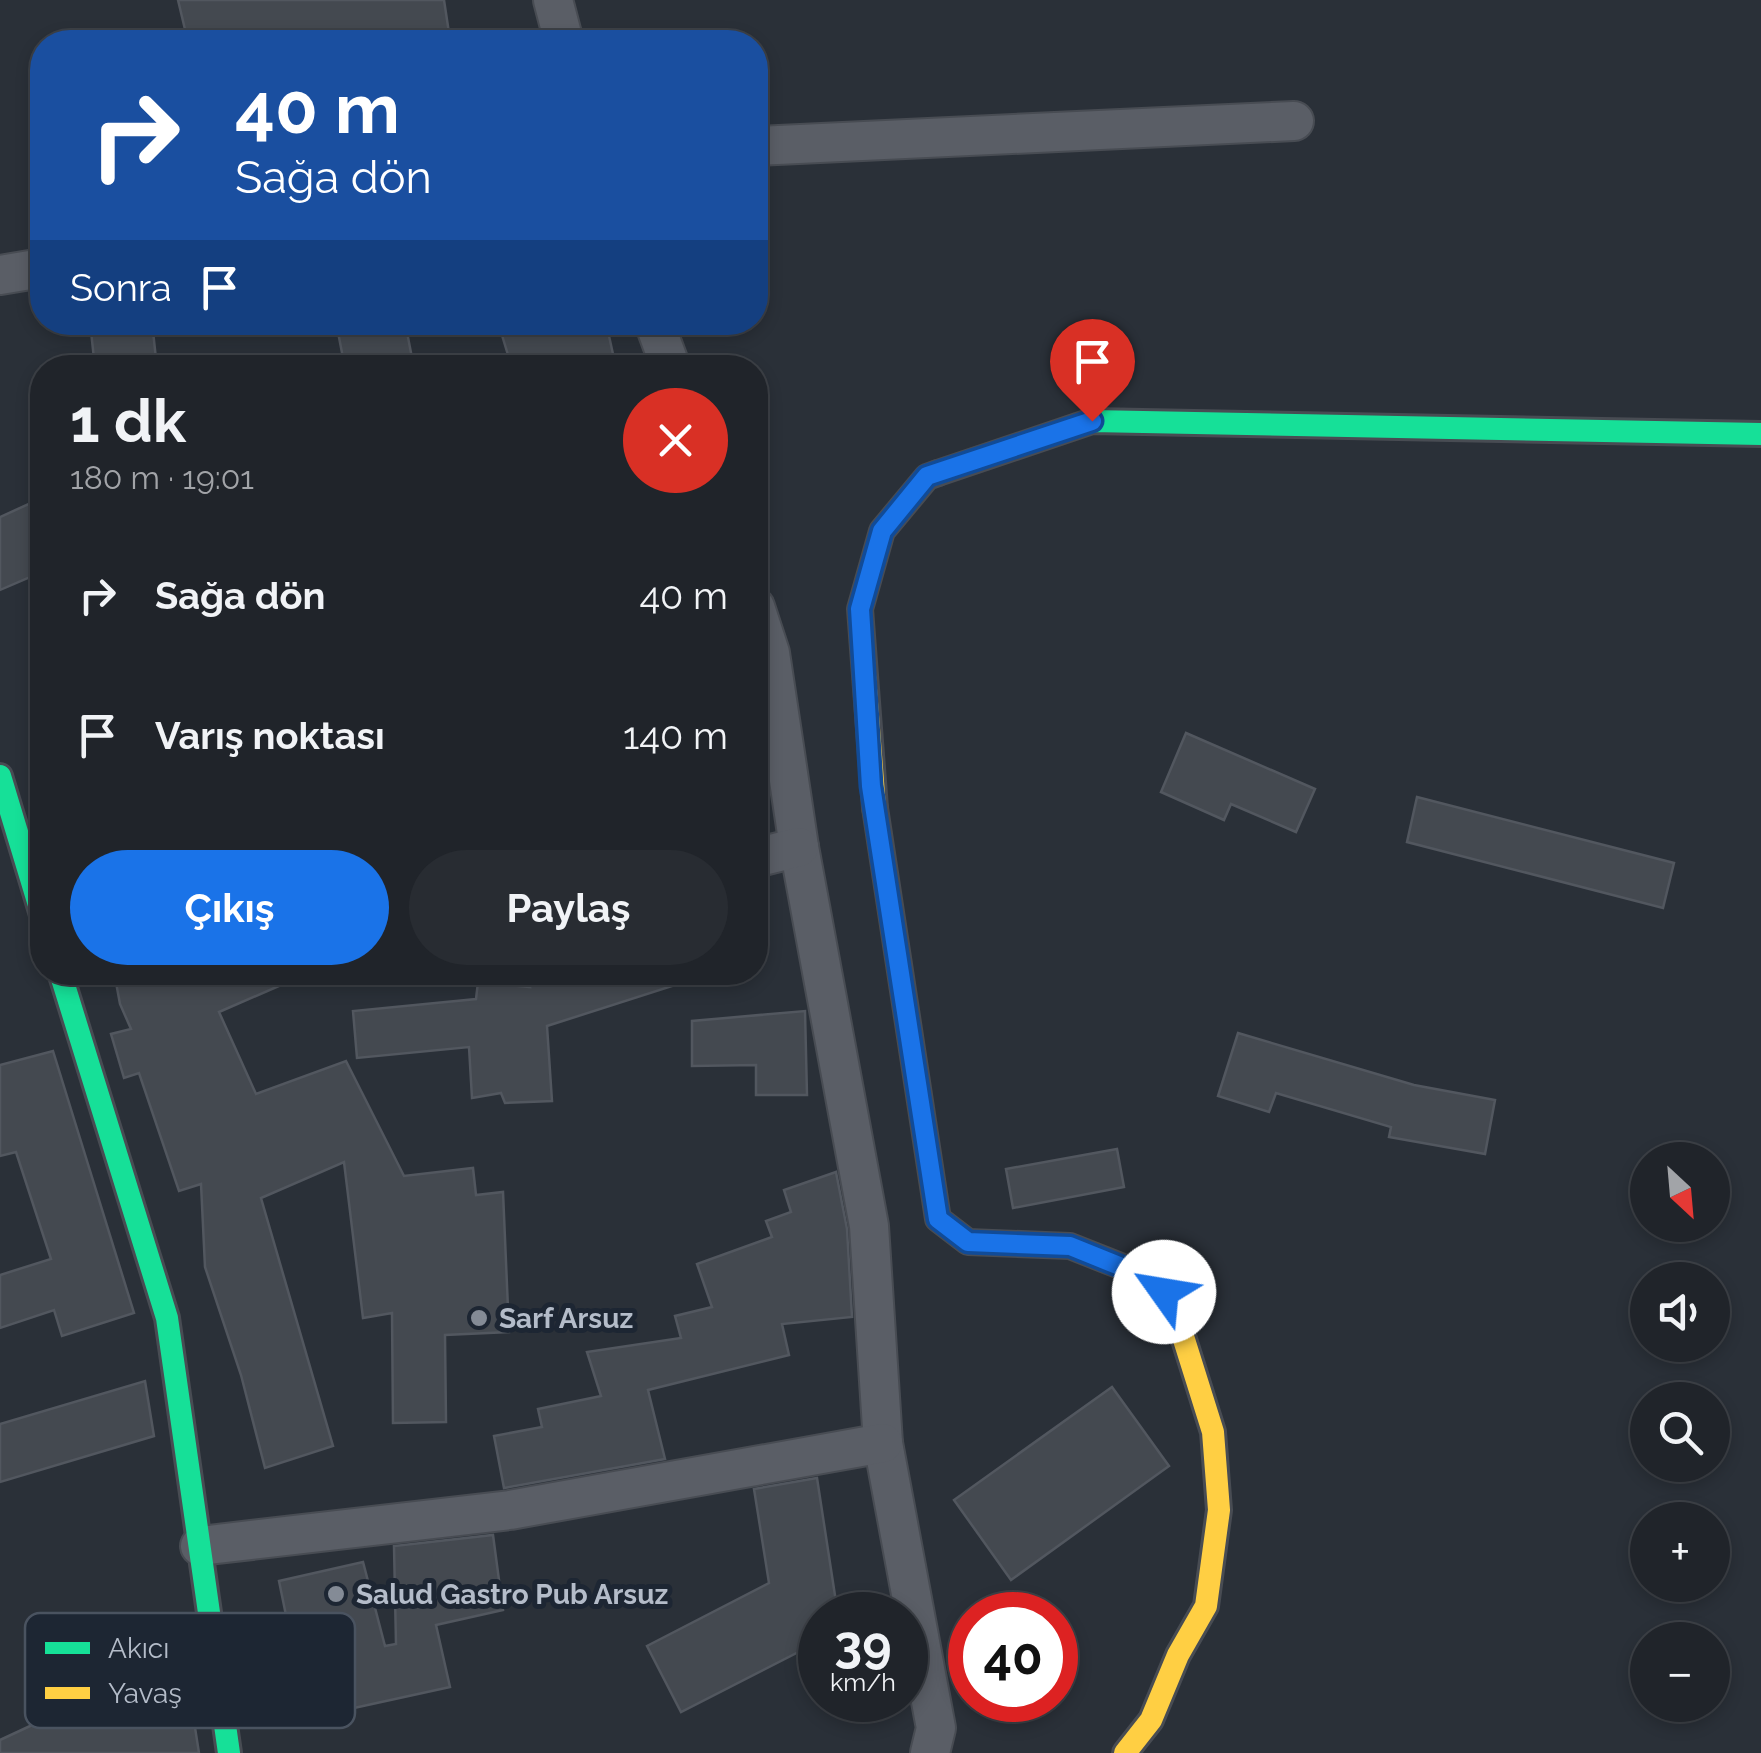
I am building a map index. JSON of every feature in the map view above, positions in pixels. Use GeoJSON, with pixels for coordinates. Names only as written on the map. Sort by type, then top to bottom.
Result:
{"type":"FeatureCollection","features":[{"type":"Feature","properties":{"kind":"street"},"geometry":{"type":"LineString","coordinates":[[553,0],[561,30]]}},
{"type":"Feature","properties":{"kind":"street"},"geometry":{"type":"LineString","coordinates":[[768,145],[1294,121]]}},
{"type":"Feature","properties":{"kind":"street"},"geometry":{"type":"LineString","coordinates":[[0,275],[30,270]]}},
{"type":"Feature","properties":{"kind":"street"},"geometry":{"type":"LineString","coordinates":[[1125,1753],[1151,1720],[1178,1655],[1206,1606],[1219,1510],[1212,1432],[1180,1327],[1164,1292],[1122,1267],[1070,1246],[968,1242],[938,1219],[871,786],[860,609],[882,531],[927,476],[1092,421],[1761,434]]}},
{"type":"Feature","properties":{"kind":"street"},"geometry":{"type":"LineString","coordinates":[[768,647],[869,1226],[883,1442],[936,1728],[930,1753]]}},
{"type":"Feature","properties":{"kind":"street"},"geometry":{"type":"LineString","coordinates":[[0,776],[30,875]]}},
{"type":"Feature","properties":{"kind":"street"},"geometry":{"type":"LineString","coordinates":[[768,855],[800,847]]}},
{"type":"Feature","properties":{"kind":"street"},"geometry":{"type":"LineString","coordinates":[[64,985],[167,1318],[209,1613]]}},
{"type":"Feature","properties":{"kind":"street"},"geometry":{"type":"LineString","coordinates":[[200,1546],[510,1510],[883,1442]]}},
{"type":"Feature","properties":{"kind":"street"},"geometry":{"type":"LineString","coordinates":[[225,1728],[229,1753]]}},
{"type":"Feature","properties":{"kind":"building"},"geometry":{"type":"Polygon","coordinates":[[[178,0],[444,0],[449,30],[185,30],[178,0]]]}},
{"type":"Feature","properties":{"kind":"building"},"geometry":{"type":"Polygon","coordinates":[[[91,335],[153,335],[156,355],[94,355],[91,335]]]}},
{"type":"Feature","properties":{"kind":"building"},"geometry":{"type":"Polygon","coordinates":[[[339,335],[408,335],[411,355],[342,355],[339,335]]]}},
{"type":"Feature","properties":{"kind":"building"},"geometry":{"type":"Polygon","coordinates":[[[502,335],[609,335],[613,355],[508,355],[502,335]]]}},
{"type":"Feature","properties":{"kind":"building"},"geometry":{"type":"Polygon","coordinates":[[[30,503],[30,577],[0,590],[0,517],[30,503]]]}},
{"type":"Feature","properties":{"kind":"building"},"geometry":{"type":"Polygon","coordinates":[[[1186,733],[1315,789],[1296,832],[1231,804],[1224,820],[1161,792],[1186,733]]]}},
{"type":"Feature","properties":{"kind":"building"},"geometry":{"type":"Polygon","coordinates":[[[1417,797],[1674,863],[1663,908],[1407,842],[1417,797]]]}},
{"type":"Feature","properties":{"kind":"building"},"geometry":{"type":"Polygon","coordinates":[[[116,985],[281,985],[219,1012],[256,1094],[346,1061],[404,1176],[473,1168],[476,1195],[503,1192],[509,1332],[445,1335],[446,1422],[393,1423],[392,1313],[363,1318],[344,1162],[261,1198],[333,1446],[265,1468],[241,1375],[205,1267],[201,1184],[179,1191],[139,1073],[124,1078],[111,1034],[131,1029],[116,985]]]}},
{"type":"Feature","properties":{"kind":"building"},"geometry":{"type":"Polygon","coordinates":[[[478,985],[675,985],[547,1026],[552,1101],[505,1103],[501,1093],[472,1098],[469,1047],[357,1058],[353,1011],[476,999],[478,985]]]}},
{"type":"Feature","properties":{"kind":"building"},"geometry":{"type":"Polygon","coordinates":[[[805,1011],[807,1095],[756,1095],[756,1065],[692,1066],[692,1021],[805,1011]]]}},
{"type":"Feature","properties":{"kind":"building"},"geometry":{"type":"Polygon","coordinates":[[[1238,1033],[1414,1085],[1495,1100],[1485,1154],[1389,1137],[1391,1127],[1276,1093],[1269,1112],[1218,1096],[1238,1033]]]}},
{"type":"Feature","properties":{"kind":"building"},"geometry":{"type":"Polygon","coordinates":[[[53,1051],[134,1313],[62,1336],[54,1310],[0,1328],[0,1275],[51,1259],[16,1152],[0,1156],[0,1065],[53,1051]]]}},
{"type":"Feature","properties":{"kind":"building"},"geometry":{"type":"Polygon","coordinates":[[[1117,1149],[1124,1187],[1013,1208],[1006,1169],[1117,1149]]]}},
{"type":"Feature","properties":{"kind":"building"},"geometry":{"type":"Polygon","coordinates":[[[836,1172],[847,1229],[852,1317],[782,1324],[789,1355],[648,1390],[665,1459],[504,1488],[494,1436],[542,1427],[538,1409],[601,1396],[587,1352],[681,1338],[675,1316],[712,1307],[697,1264],[772,1237],[766,1221],[791,1212],[784,1190],[836,1172]]]}},
{"type":"Feature","properties":{"kind":"building"},"geometry":{"type":"Polygon","coordinates":[[[145,1381],[154,1436],[0,1482],[0,1424],[145,1381]]]}},
{"type":"Feature","properties":{"kind":"building"},"geometry":{"type":"Polygon","coordinates":[[[1112,1387],[1169,1466],[1011,1580],[954,1500],[1112,1387]]]}},
{"type":"Feature","properties":{"kind":"building"},"geometry":{"type":"Polygon","coordinates":[[[817,1478],[834,1592],[798,1592],[798,1652],[681,1712],[647,1646],[769,1583],[754,1489],[817,1478]]]}},
{"type":"Feature","properties":{"kind":"building"},"geometry":{"type":"Polygon","coordinates":[[[493,1535],[503,1610],[436,1625],[450,1687],[355,1708],[355,1613],[286,1613],[279,1581],[363,1562],[385,1646],[396,1644],[394,1546],[493,1535]]]}},
{"type":"Feature","properties":{"kind":"building"},"geometry":{"type":"Polygon","coordinates":[[[26,1728],[195,1728],[199,1753],[0,1753],[0,1740],[26,1728]]]}},
{"type":"Feature","properties":{"kind":"traffic: fast"},"geometry":{"type":"LineString","coordinates":[[938,473],[1092,421],[1761,434]]}},
{"type":"Feature","properties":{"kind":"traffic: fast"},"geometry":{"type":"LineString","coordinates":[[0,776],[30,875]]}},
{"type":"Feature","properties":{"kind":"traffic: fast"},"geometry":{"type":"LineString","coordinates":[[875,808],[938,1219],[968,1242],[1070,1246],[1123,1267],[1164,1293],[1181,1330]]}},
{"type":"Feature","properties":{"kind":"traffic: fast"},"geometry":{"type":"LineString","coordinates":[[64,985],[167,1318],[209,1613]]}},
{"type":"Feature","properties":{"kind":"traffic: fast"},"geometry":{"type":"LineString","coordinates":[[225,1728],[229,1753]]}},
{"type":"Feature","properties":{"kind":"traffic: slow"},"geometry":{"type":"LineString","coordinates":[[875,808],[860,609],[882,531],[927,477],[938,473]]}},
{"type":"Feature","properties":{"kind":"traffic: slow"},"geometry":{"type":"LineString","coordinates":[[1125,1753],[1151,1720],[1178,1655],[1206,1606],[1219,1510],[1213,1432],[1181,1330]]}},
{"type":"Feature","properties":{"kind":"place","name":"Sarf Arsuz"},"geometry":{"type":"Point","coordinates":[479,1318]}},
{"type":"Feature","properties":{"kind":"place","name":"Salud Gastro Pub Arsuz"},"geometry":{"type":"Point","coordinates":[336,1594]}},
{"type":"Feature","properties":{"kind":"route"},"geometry":{"type":"LineString","coordinates":[[1092,421],[927,476],[882,531],[860,609],[871,786],[938,1219],[968,1242],[1070,1246],[1122,1267],[1164,1292]]}}]}
